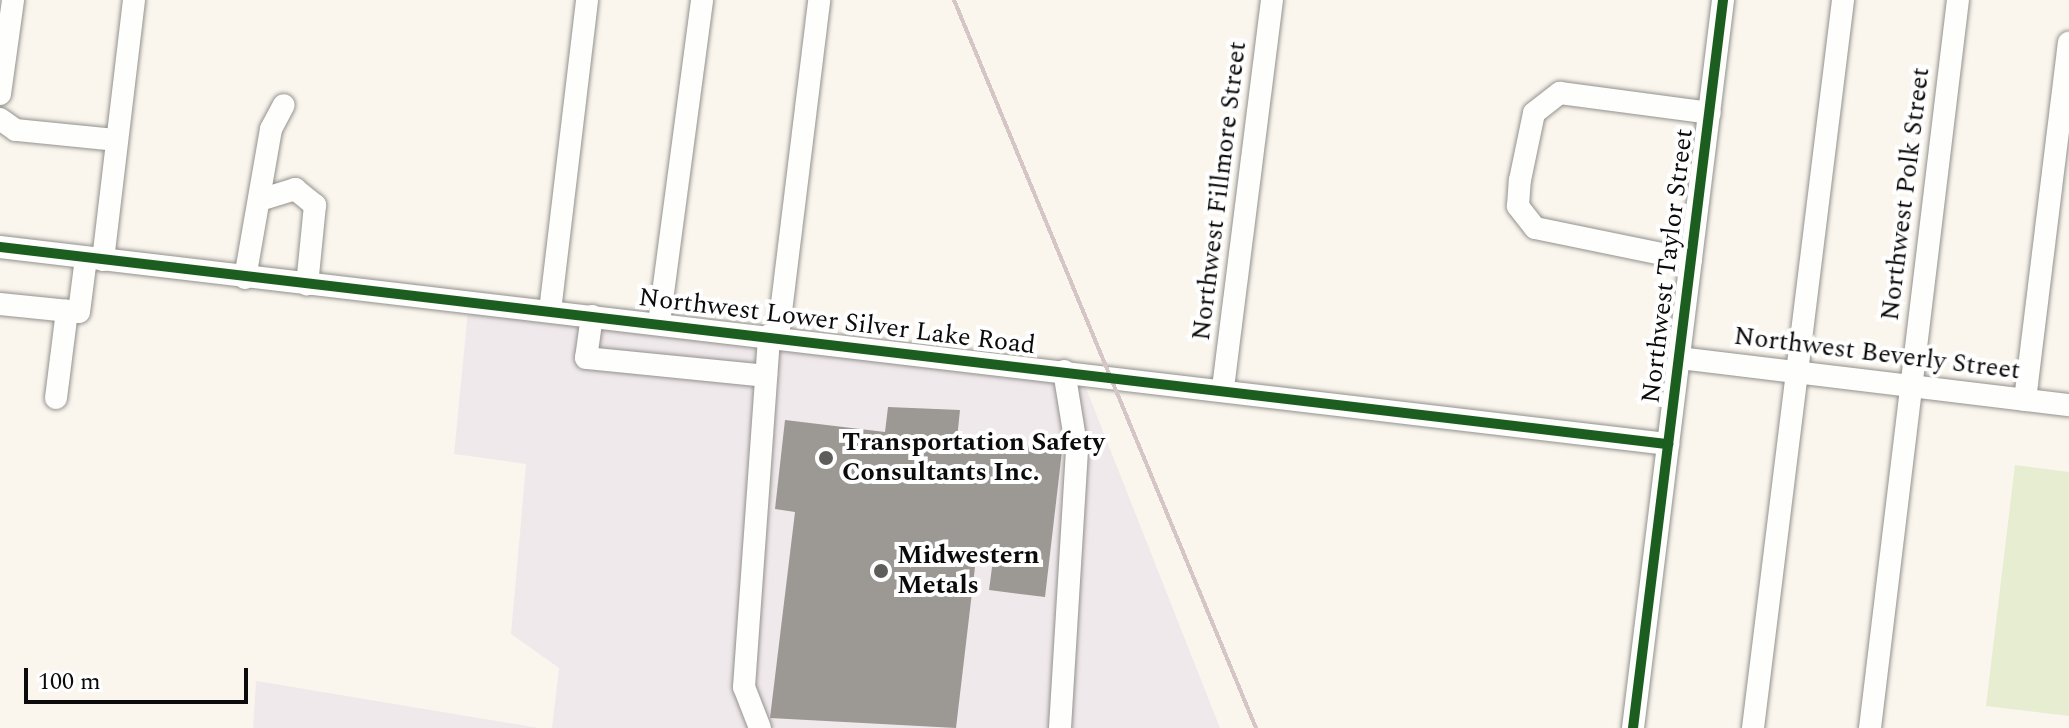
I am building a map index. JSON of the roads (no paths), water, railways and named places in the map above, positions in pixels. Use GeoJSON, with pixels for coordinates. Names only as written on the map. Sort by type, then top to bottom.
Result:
{"type":"FeatureCollection","features":[{"type":"Feature","properties":{"kind":"street"},"geometry":{"type":"LineString","coordinates":[[0,94],[13,0]]}},
{"type":"Feature","properties":{"kind":"street"},"geometry":{"type":"LineString","coordinates":[[0,304],[79,312],[94,259],[117,140],[134,0]]}},
{"type":"Feature","properties":{"kind":"street"},"geometry":{"type":"LineString","coordinates":[[550,311],[587,0]]}},
{"type":"Feature","properties":{"kind":"street"},"geometry":{"type":"LineString","coordinates":[[659,323],[702,0]]}},
{"type":"Feature","properties":{"kind":"street"},"geometry":{"type":"LineString","coordinates":[[760,728],[744,687],[766,376],[819,0]]}},
{"type":"Feature","properties":{"kind":"street","name":"Northwest Fillmore Street"},"geometry":{"type":"LineString","coordinates":[[1223,388],[1272,0]]}},
{"type":"Feature","properties":{"kind":"street","name":"Northwest Taylor Street"},"geometry":{"type":"LineString","coordinates":[[1633,728],[1723,0]]}},
{"type":"Feature","properties":{"kind":"street"},"geometry":{"type":"LineString","coordinates":[[1753,728],[1801,373],[1843,0]]}},
{"type":"Feature","properties":{"kind":"street","name":"Northwest Polk Street"},"geometry":{"type":"LineString","coordinates":[[1870,728],[1958,0]]}},
{"type":"Feature","properties":{"kind":"street"},"geometry":{"type":"LineString","coordinates":[[2025,400],[2069,43]]}},
{"type":"Feature","properties":{"kind":"street"},"geometry":{"type":"LineString","coordinates":[[1691,260],[1535,228],[1518,206],[1520,180],[1534,113],[1560,93],[1710,113]]}},
{"type":"Feature","properties":{"kind":"street"},"geometry":{"type":"LineString","coordinates":[[245,278],[251,223],[263,199],[271,129],[284,105]]}},
{"type":"Feature","properties":{"kind":"street"},"geometry":{"type":"LineString","coordinates":[[0,119],[16,130],[117,140]]}},
{"type":"Feature","properties":{"kind":"street"},"geometry":{"type":"LineString","coordinates":[[263,199],[295,189],[315,205],[307,285]]}},
{"type":"Feature","properties":{"kind":"street","name":"Northwest Lower Silver Lake Road"},"geometry":{"type":"LineString","coordinates":[[0,247],[245,278],[1223,388],[1668,444]]}},
{"type":"Feature","properties":{"kind":"street"},"geometry":{"type":"LineString","coordinates":[[56,398],[67,311]]}},
{"type":"Feature","properties":{"kind":"street"},"geometry":{"type":"LineString","coordinates":[[592,316],[586,358],[766,376]]}},
{"type":"Feature","properties":{"kind":"street","name":"Northwest Beverly Street"},"geometry":{"type":"LineString","coordinates":[[1679,358],[2069,405]]}},
{"type":"Feature","properties":{"kind":"street"},"geometry":{"type":"LineString","coordinates":[[1060,728],[1077,451],[1064,371]]}},
{"type":"Feature","properties":{"kind":"railway"},"geometry":{"type":"LineString","coordinates":[[954,0],[1256,728]]}},
{"type":"Feature","properties":{"kind":"place","name":"Transportation Safety Consultants Inc."},"geometry":{"type":"Point","coordinates":[826,458]}},
{"type":"Feature","properties":{"kind":"place","name":"Midwestern Metals"},"geometry":{"type":"Point","coordinates":[881,571]}}]}
